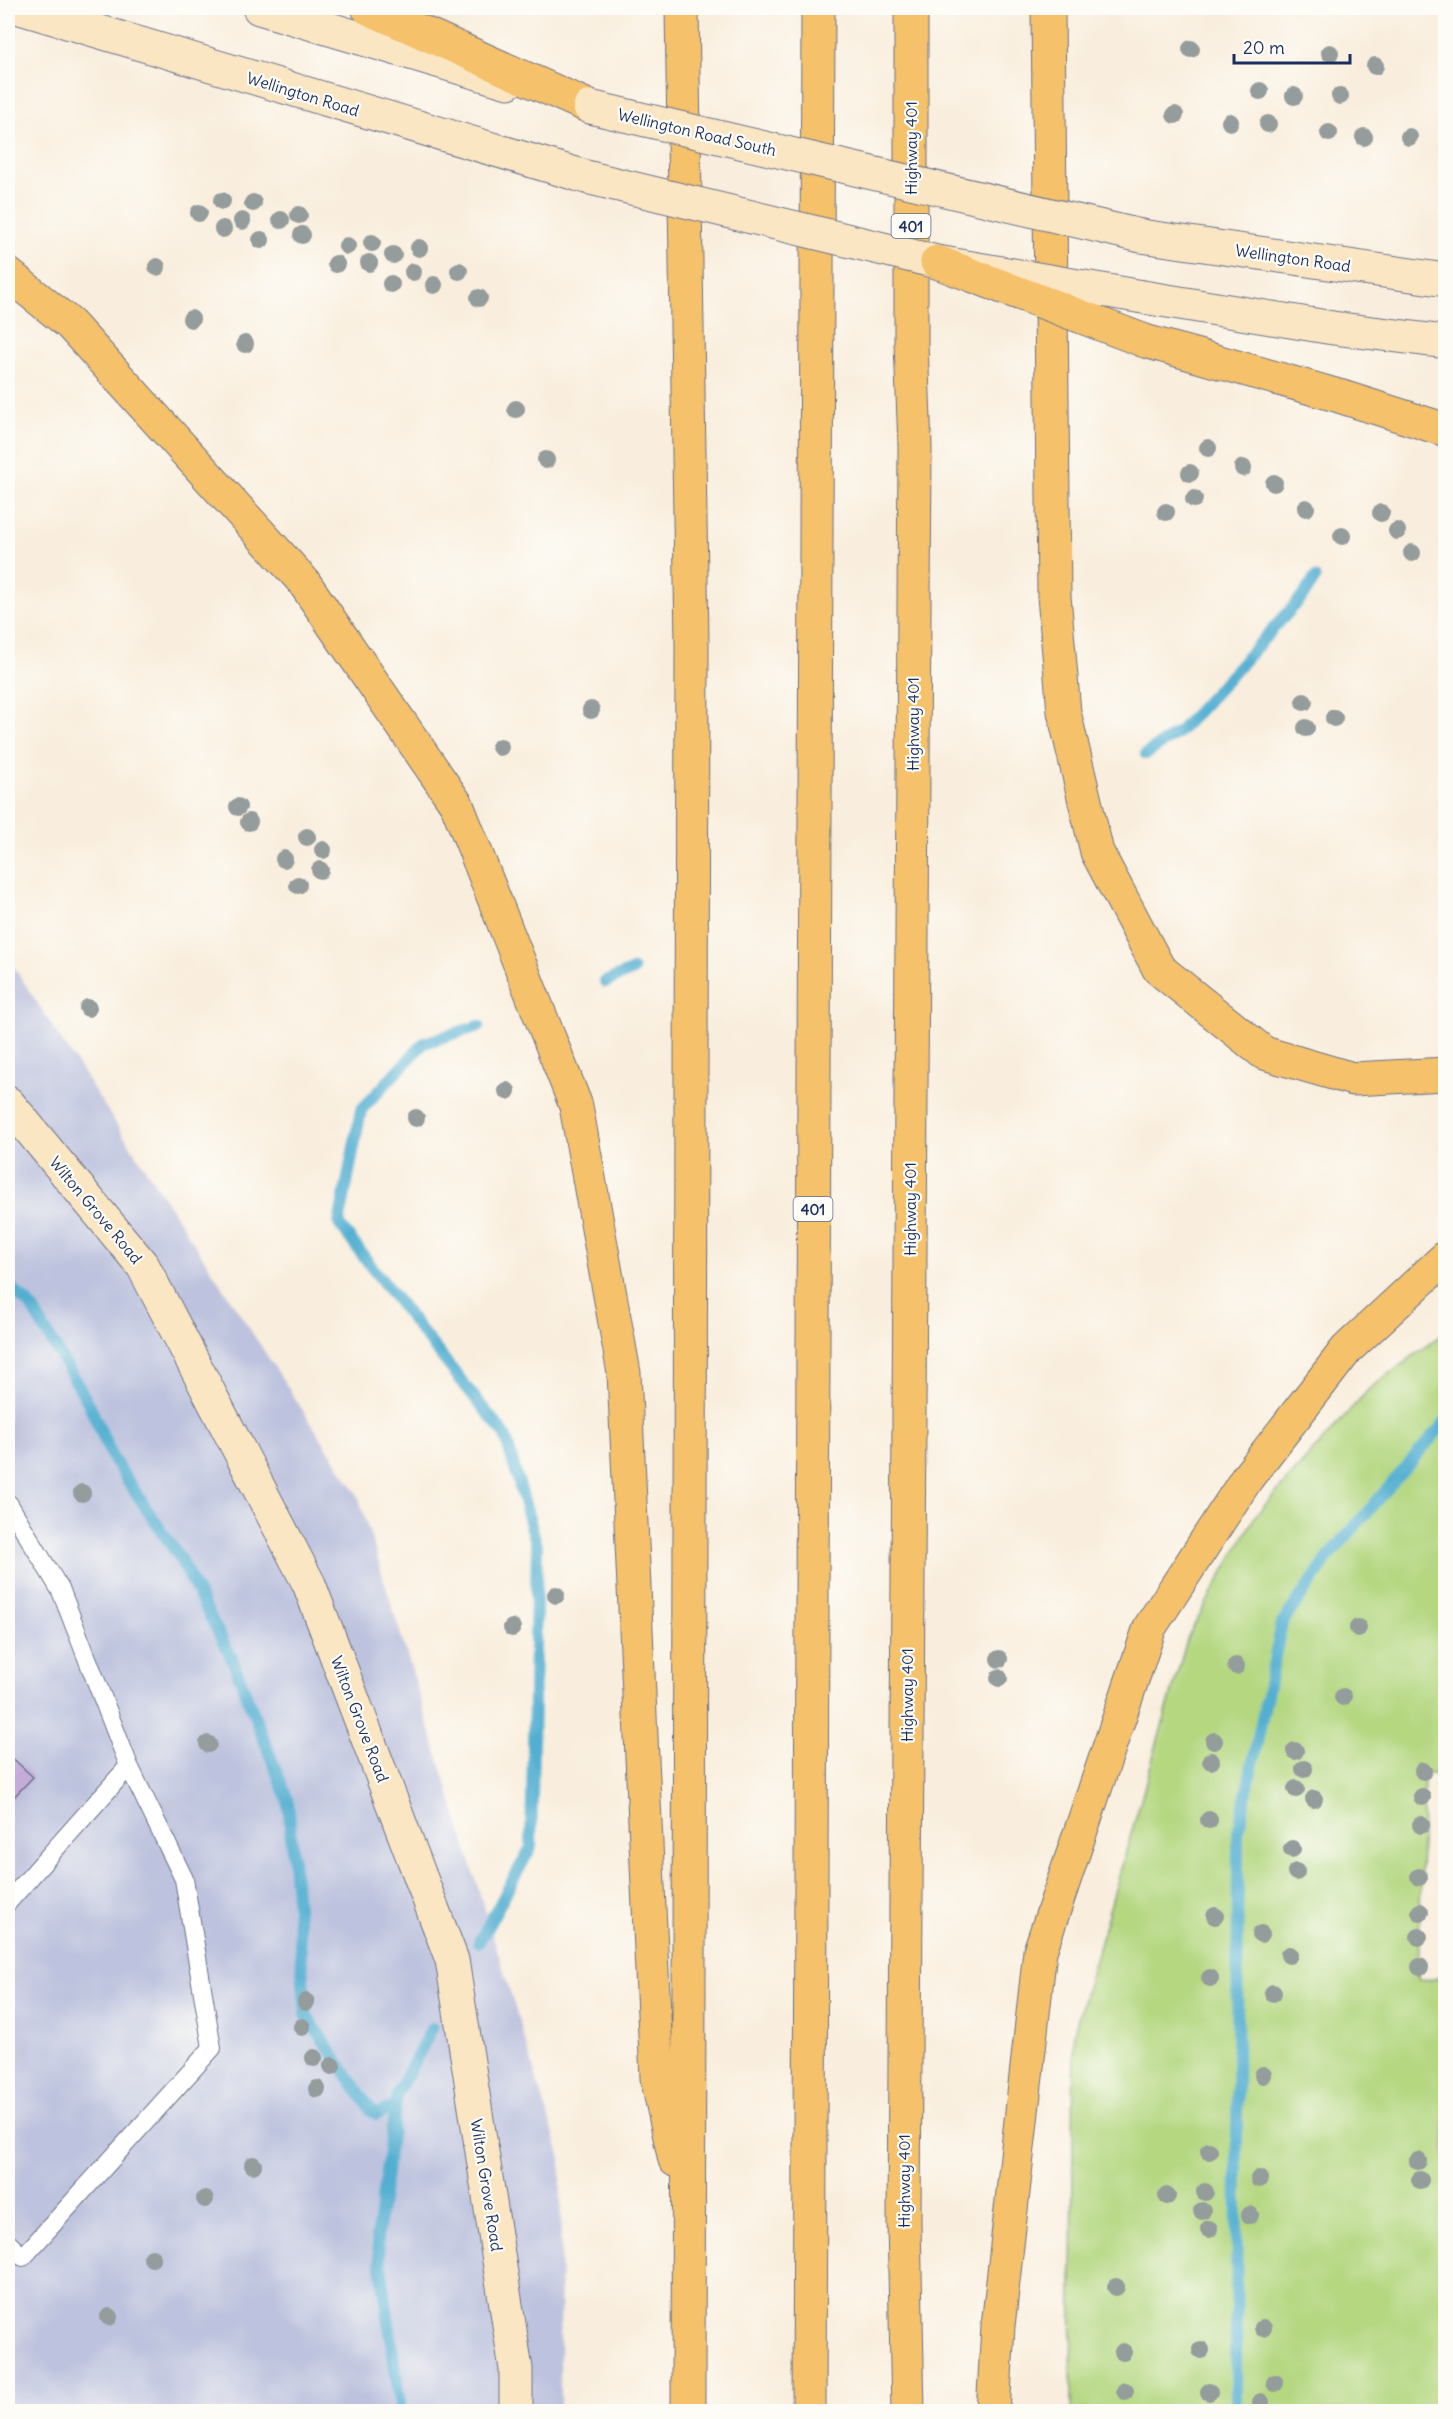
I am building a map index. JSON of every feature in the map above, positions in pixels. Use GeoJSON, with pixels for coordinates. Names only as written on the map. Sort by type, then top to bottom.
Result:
{"type":"FeatureCollection","features":[{"type":"Feature","properties":{"kind":"highway"},"geometry":{"type":"LineString","coordinates":[[368,8],[590,107]]}},
{"type":"Feature","properties":{"kind":"highway"},"geometry":{"type":"LineString","coordinates":[[682,8],[692,644],[688,2412]]}},
{"type":"Feature","properties":{"kind":"highway","name":"401"},"geometry":{"type":"LineString","coordinates":[[809,2412],[818,8]]}},
{"type":"Feature","properties":{"kind":"highway","name":"Highway 401"},"geometry":{"type":"LineString","coordinates":[[908,2412],[904,2222],[915,458],[911,343],[911,8]]}},
{"type":"Feature","properties":{"kind":"highway"},"geometry":{"type":"LineString","coordinates":[[1048,8],[1054,596],[1064,712],[1097,852],[1159,969],[1264,1053],[1353,1079],[1446,1074]]}},
{"type":"Feature","properties":{"kind":"highway"},"geometry":{"type":"LineString","coordinates":[[937,262],[1144,341],[1362,402],[1446,430]]}},
{"type":"Feature","properties":{"kind":"highway"},"geometry":{"type":"LineString","coordinates":[[8,274],[70,324],[303,581],[456,805],[576,1106],[624,1373],[657,2078],[688,2220]]}},
{"type":"Feature","properties":{"kind":"highway"},"geometry":{"type":"LineString","coordinates":[[993,2412],[998,2326],[1040,1951],[1150,1627],[1247,1478],[1347,1349],[1446,1257]]}},
{"type":"Feature","properties":{"kind":"main road","name":"Wellington Road"},"geometry":{"type":"LineString","coordinates":[[20,8],[586,177],[937,262]]}},
{"type":"Feature","properties":{"kind":"main road","name":"Wellington Road South"},"geometry":{"type":"LineString","coordinates":[[259,8],[590,107],[1141,236]]}},
{"type":"Feature","properties":{"kind":"main road","name":"Wellington Road"},"geometry":{"type":"LineString","coordinates":[[1141,236],[1446,280]]}},
{"type":"Feature","properties":{"kind":"main road"},"geometry":{"type":"LineString","coordinates":[[937,262],[1333,328],[1446,342]]}},
{"type":"Feature","properties":{"kind":"main road","name":"Wilton Grove Road"},"geometry":{"type":"LineString","coordinates":[[9,1108],[143,1266],[309,1584],[452,1960],[516,2369],[516,2412]]}},
{"type":"Feature","properties":{"kind":"lane"},"geometry":{"type":"LineString","coordinates":[[8,1503],[61,1591],[129,1766],[184,1880],[212,2049],[23,2257],[8,2242]]}},
{"type":"Feature","properties":{"kind":"lane"},"geometry":{"type":"LineString","coordinates":[[8,1902],[129,1766]]}},
{"type":"Feature","properties":{"kind":"shaded area"},"geometry":{"type":"Polygon","coordinates":[[[8,958],[358,1495],[561,2158],[560,2411],[8,2411],[8,958]]]}},
{"type":"Feature","properties":{"kind":"green space"},"geometry":{"type":"Polygon","coordinates":[[[1445,1332],[1446,1774],[1424,1774],[1418,1980],[1445,1977],[1445,2411],[1071,2411],[1074,2032],[1188,1636],[1256,1515],[1369,1389],[1445,1332]]]}},
{"type":"Feature","properties":{"kind":"building"},"geometry":{"type":"Polygon","coordinates":[[[8,1754],[33,1777],[8,1803],[8,1754]]]}},
{"type":"Feature","properties":{"kind":"waterway"},"geometry":{"type":"LineString","coordinates":[[1146,754],[1180,731],[1304,595],[1315,578]]}},
{"type":"Feature","properties":{"kind":"waterway"},"geometry":{"type":"LineString","coordinates":[[605,982],[633,970]]}},
{"type":"Feature","properties":{"kind":"waterway"},"geometry":{"type":"LineString","coordinates":[[479,1026],[424,1043],[361,1110],[339,1224],[413,1321],[505,1435],[537,1546],[531,1847],[479,1942]]}},
{"type":"Feature","properties":{"kind":"waterway"},"geometry":{"type":"LineString","coordinates":[[8,1285],[31,1306],[89,1404],[113,1459],[179,1557],[232,1659],[288,1801],[306,2015],[371,2110],[377,2114],[394,2107]]}},
{"type":"Feature","properties":{"kind":"waterway"},"geometry":{"type":"LineString","coordinates":[[1236,2412],[1238,1833],[1282,1623],[1331,1554],[1446,1421]]}},
{"type":"Feature","properties":{"kind":"waterway"},"geometry":{"type":"LineString","coordinates":[[401,2412],[377,2236],[397,2094],[432,2028]]}}]}
